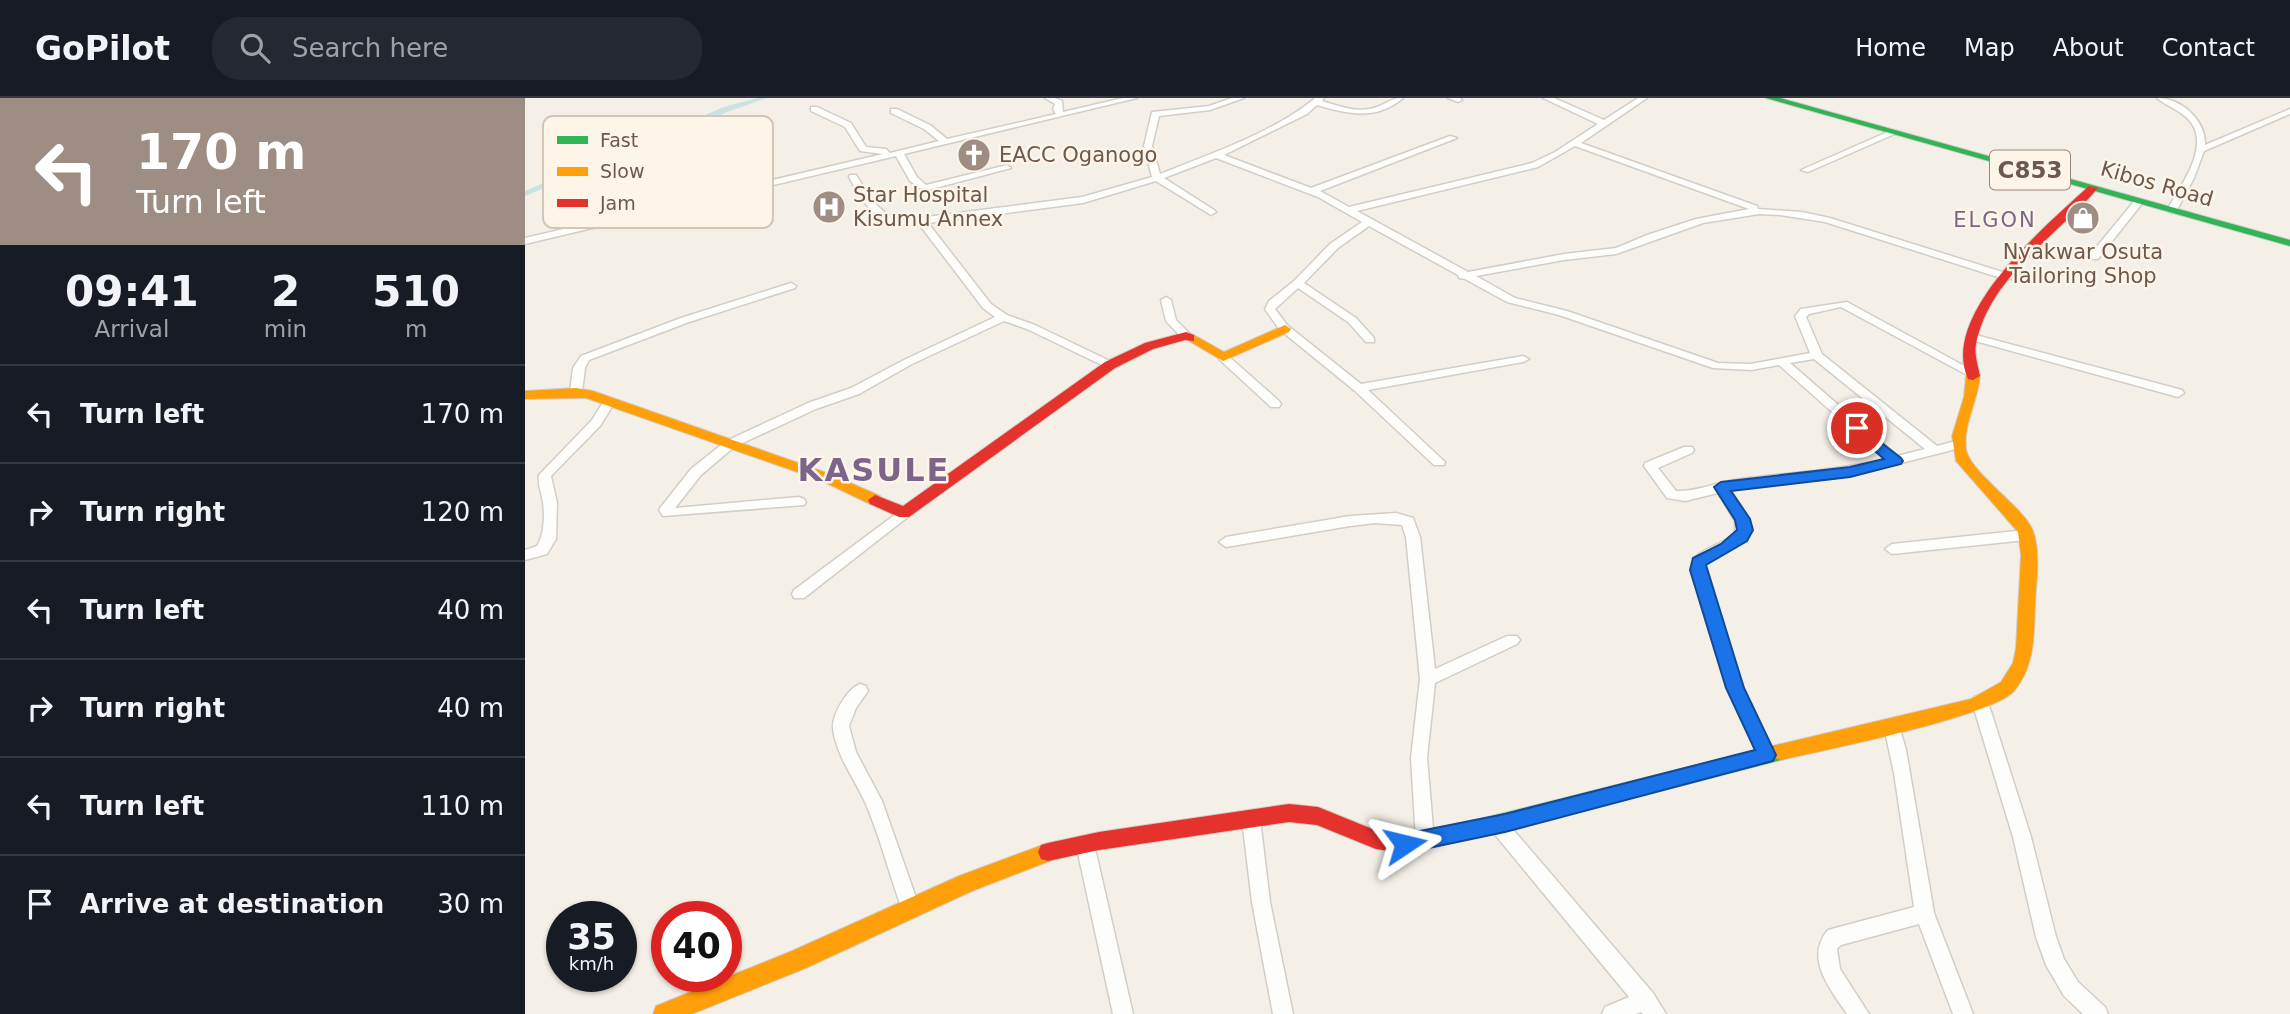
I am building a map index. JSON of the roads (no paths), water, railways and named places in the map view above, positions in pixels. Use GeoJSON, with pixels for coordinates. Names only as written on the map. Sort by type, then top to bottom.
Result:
{"type":"FeatureCollection","features":[{"type":"Feature","properties":{"kind":"street"},"geometry":{"type":"LineString","coordinates":[[1049,98],[1059,103],[1057,109],[1060,114]]}},
{"type":"Feature","properties":{"kind":"street"},"geometry":{"type":"LineString","coordinates":[[773,182],[1131,98]]}},
{"type":"Feature","properties":{"kind":"street"},"geometry":{"type":"LineString","coordinates":[[1211,212],[1157,177],[1148,146],[1155,114],[1210,108],[1240,98]]}},
{"type":"Feature","properties":{"kind":"street"},"geometry":{"type":"LineString","coordinates":[[853,177],[869,204],[882,217],[903,223],[1083,200],[1217,155],[1284,122],[1318,100],[1366,114],[1399,98]]}},
{"type":"Feature","properties":{"kind":"street"},"geometry":{"type":"LineString","coordinates":[[1546,98],[1604,123]]}},
{"type":"Feature","properties":{"kind":"street"},"geometry":{"type":"LineString","coordinates":[[1348,210],[1518,171],[1558,154],[1643,98]]}},
{"type":"Feature","properties":{"kind":"street","name":"Kibos Road"},"geometry":{"type":"LineString","coordinates":[[1770,98],[2290,243]]}},
{"type":"Feature","properties":{"kind":"street"},"geometry":{"type":"LineString","coordinates":[[2161,98],[2194,120],[2201,134],[2200,150],[2172,210]]}},
{"type":"Feature","properties":{"kind":"street"},"geometry":{"type":"LineString","coordinates":[[814,108],[848,125],[863,149],[896,153],[913,179],[924,188],[1007,168]]}},
{"type":"Feature","properties":{"kind":"street"},"geometry":{"type":"LineString","coordinates":[[894,111],[927,127],[945,142]]}},
{"type":"Feature","properties":{"kind":"street"},"geometry":{"type":"LineString","coordinates":[[2200,150],[2290,111]]}},
{"type":"Feature","properties":{"kind":"street"},"geometry":{"type":"LineString","coordinates":[[1804,170],[1895,132]]}},
{"type":"Feature","properties":{"kind":"street"},"geometry":{"type":"LineString","coordinates":[[1312,191],[1453,138]]}},
{"type":"Feature","properties":{"kind":"street"},"geometry":{"type":"LineString","coordinates":[[1574,143],[1760,210]]}},
{"type":"Feature","properties":{"kind":"street"},"geometry":{"type":"LineString","coordinates":[[1217,155],[1312,191],[1511,300],[1563,313],[1717,366],[1733,368],[1816,355]]}},
{"type":"Feature","properties":{"kind":"street"},"geometry":{"type":"LineString","coordinates":[[664,1014],[798,960],[1025,858],[1085,844],[1305,813],[1328,819],[1376,841],[1405,844],[1498,825],[1766,755],[1892,727],[1980,702],[2007,687],[2021,664],[2025,648],[2029,555],[2025,530],[1961,458],[1956,445],[1973,386],[1970,359],[1972,337],[1978,322],[2024,254],[2093,188]]}},
{"type":"Feature","properties":{"kind":"street"},"geometry":{"type":"LineString","coordinates":[[2094,257],[2139,201]]}},
{"type":"Feature","properties":{"kind":"street"},"geometry":{"type":"LineString","coordinates":[[1463,276],[1565,257],[1618,251],[1643,239],[1700,220],[1731,212],[1760,210],[1800,213],[1827,219],[2008,277]]}},
{"type":"Feature","properties":{"kind":"street"},"geometry":{"type":"LineString","coordinates":[[923,222],[987,306],[1003,317],[1031,327],[1110,365]]}},
{"type":"Feature","properties":{"kind":"street"},"geometry":{"type":"LineString","coordinates":[[1368,222],[1334,246],[1271,306],[1272,314],[1285,329],[1359,388],[1439,462]]}},
{"type":"Feature","properties":{"kind":"street"},"geometry":{"type":"LineString","coordinates":[[525,241],[580,228]]}},
{"type":"Feature","properties":{"kind":"street"},"geometry":{"type":"LineString","coordinates":[[1298,283],[1352,320],[1370,340]]}},
{"type":"Feature","properties":{"kind":"street"},"geometry":{"type":"LineString","coordinates":[[576,392],[579,368],[585,358],[685,320],[791,286]]}},
{"type":"Feature","properties":{"kind":"street"},"geometry":{"type":"LineString","coordinates":[[1166,300],[1171,321],[1186,336],[1223,357],[1275,404]]}},
{"type":"Feature","properties":{"kind":"street"},"geometry":{"type":"LineString","coordinates":[[1934,451],[1816,355],[1815,346],[1802,325],[1800,316],[1805,311],[1838,303],[1973,374]]}},
{"type":"Feature","properties":{"kind":"street"},"geometry":{"type":"LineString","coordinates":[[799,502],[668,513],[666,510],[696,472],[730,444],[812,406],[855,391],[908,362],[1003,317]]}},
{"type":"Feature","properties":{"kind":"street"},"geometry":{"type":"LineString","coordinates":[[1223,357],[1285,329]]}},
{"type":"Feature","properties":{"kind":"street"},"geometry":{"type":"LineString","coordinates":[[799,594],[904,513],[1089,383],[1110,365],[1149,346],[1186,336]]}},
{"type":"Feature","properties":{"kind":"street"},"geometry":{"type":"LineString","coordinates":[[1972,337],[2178,393]]}},
{"type":"Feature","properties":{"kind":"street"},"geometry":{"type":"LineString","coordinates":[[1359,388],[1523,359]]}},
{"type":"Feature","properties":{"kind":"street"},"geometry":{"type":"LineString","coordinates":[[1781,362],[1895,461]]}},
{"type":"Feature","properties":{"kind":"street"},"geometry":{"type":"LineString","coordinates":[[525,395],[576,392],[609,402],[825,477],[904,513]]}},
{"type":"Feature","properties":{"kind":"street"},"geometry":{"type":"LineString","coordinates":[[525,555],[542,550],[549,539],[550,503],[545,475],[596,423],[609,402]]}},
{"type":"Feature","properties":{"kind":"street"},"geometry":{"type":"LineString","coordinates":[[1688,450],[1651,464],[1650,469],[1672,495],[1685,496],[1721,487],[1850,472],[1956,445]]}},
{"type":"Feature","properties":{"kind":"street"},"geometry":{"type":"LineString","coordinates":[[1721,487],[1742,519],[1745,530],[1742,537],[1727,548],[1702,558],[1698,562],[1698,570],[1735,688],[1766,755]]}},
{"type":"Feature","properties":{"kind":"street"},"geometry":{"type":"LineString","coordinates":[[1226,542],[1369,519],[1397,517],[1408,521],[1413,537],[1428,679],[1419,758],[1425,840]]}},
{"type":"Feature","properties":{"kind":"street"},"geometry":{"type":"LineString","coordinates":[[1892,549],[2026,536]]}},
{"type":"Feature","properties":{"kind":"street"},"geometry":{"type":"LineString","coordinates":[[1428,679],[1512,640]]}},
{"type":"Feature","properties":{"kind":"street"},"geometry":{"type":"LineString","coordinates":[[860,691],[849,705],[841,726],[848,753],[873,802],[911,909]]}},
{"type":"Feature","properties":{"kind":"street"},"geometry":{"type":"LineString","coordinates":[[1980,702],[2019,825],[2046,937],[2056,965],[2071,989],[2098,1014]]}},
{"type":"Feature","properties":{"kind":"street"},"geometry":{"type":"LineString","coordinates":[[1892,727],[1903,762],[1909,820],[1925,913],[1963,1014]]}},
{"type":"Feature","properties":{"kind":"street"},"geometry":{"type":"LineString","coordinates":[[1251,819],[1261,902],[1283,1014]]}},
{"type":"Feature","properties":{"kind":"street"},"geometry":{"type":"LineString","coordinates":[[1498,825],[1651,1007],[1612,1014]]}},
{"type":"Feature","properties":{"kind":"street"},"geometry":{"type":"LineString","coordinates":[[1085,844],[1123,1014]]}},
{"type":"Feature","properties":{"kind":"street"},"geometry":{"type":"LineString","coordinates":[[1859,1014],[1828,963],[1828,944],[1835,937],[1925,913]]}},
{"type":"Feature","properties":{"kind":"waterway"},"geometry":{"type":"LineString","coordinates":[[710,116],[764,98]]}},
{"type":"Feature","properties":{"kind":"waterway"},"geometry":{"type":"LineString","coordinates":[[525,194],[543,186]]}},
{"type":"Feature","properties":{"kind":"place","name":"EACC Oganogo"},"geometry":{"type":"Point","coordinates":[974,155]}},
{"type":"Feature","properties":{"kind":"place","name":"Star Hospital Kisumu Annex"},"geometry":{"type":"Point","coordinates":[829,207]}},
{"type":"Feature","properties":{"kind":"place","name":"Nyakwar Osuta Tailoring Shop"},"geometry":{"type":"Point","coordinates":[2083,218]}},
{"type":"Feature","properties":{"kind":"district","name":"ELGON"},"geometry":{"type":"Point","coordinates":[1995,220]}},
{"type":"Feature","properties":{"kind":"district","name":"KASULE"},"geometry":{"type":"Point","coordinates":[874,470]}}]}
